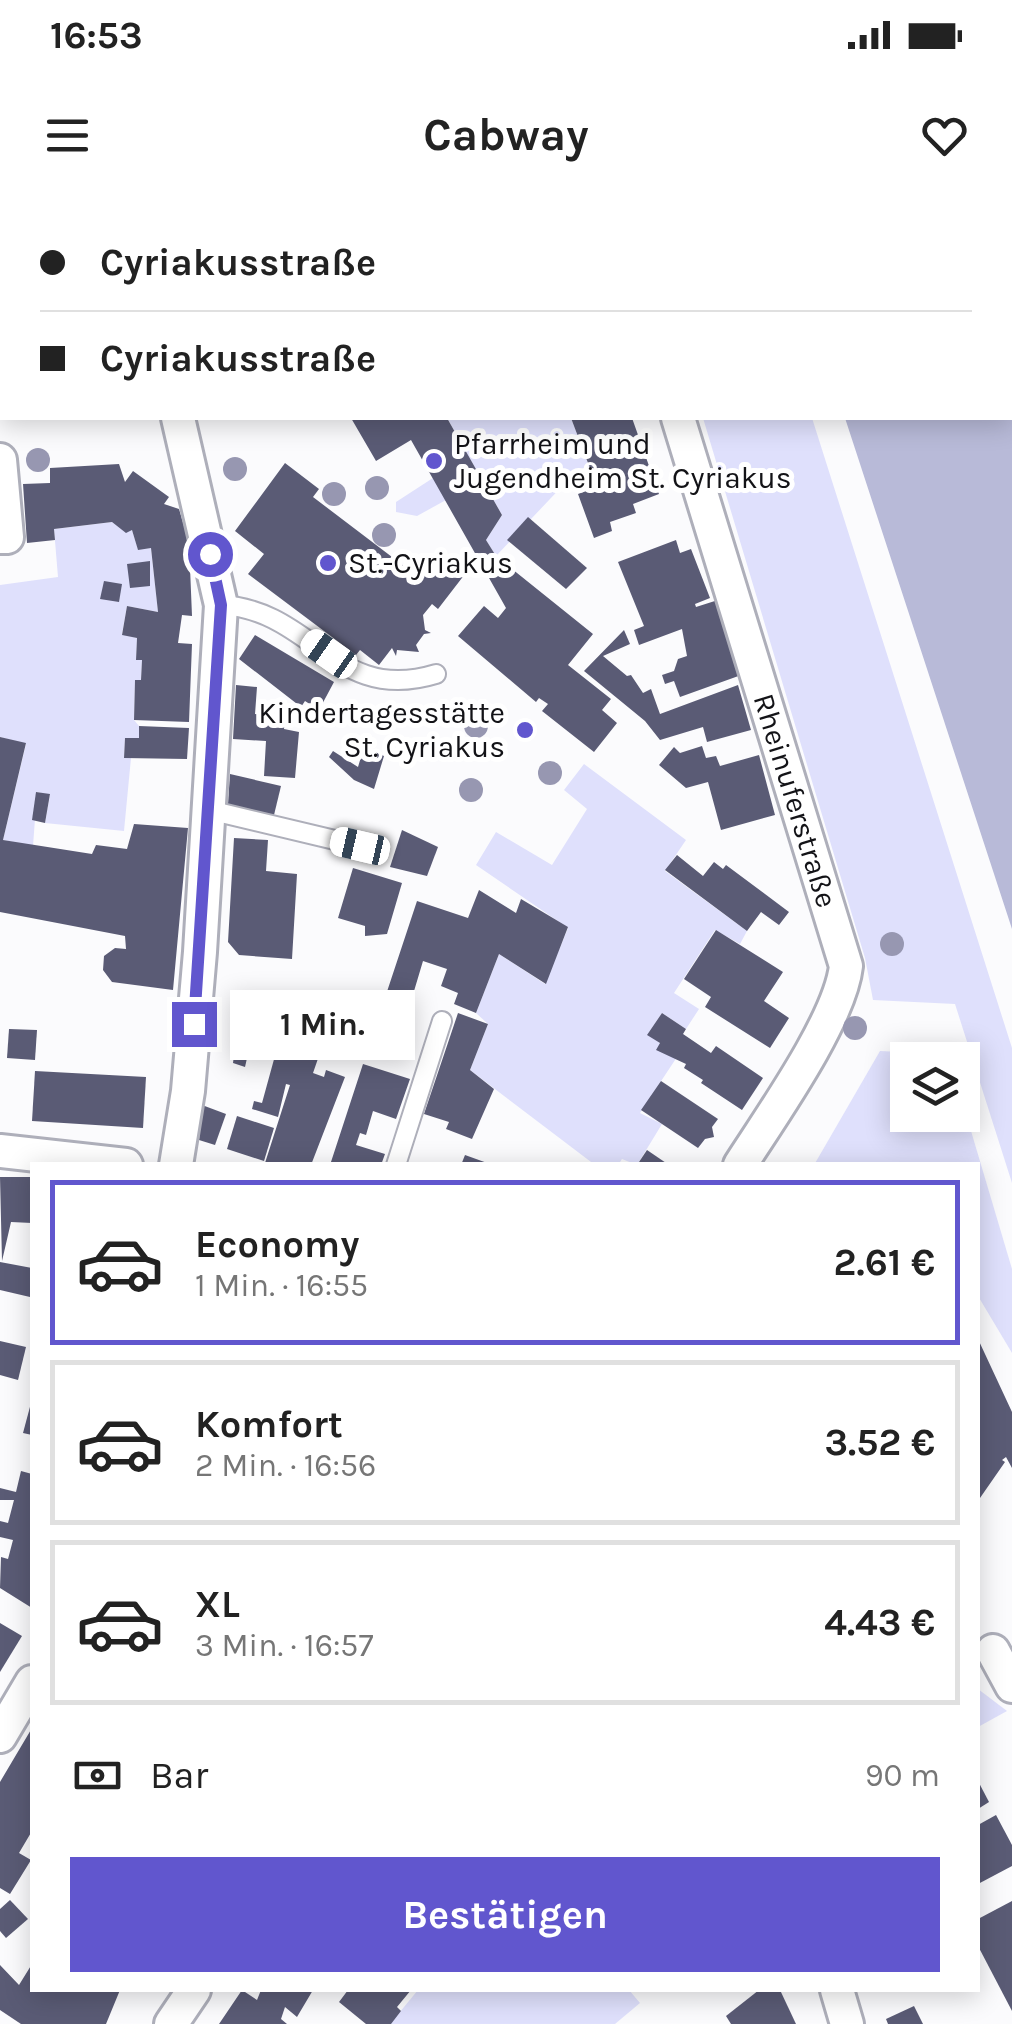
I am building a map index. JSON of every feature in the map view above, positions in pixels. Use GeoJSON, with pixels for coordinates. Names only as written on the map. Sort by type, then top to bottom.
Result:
{"type":"FeatureCollection","features":[{"type":"Feature","properties":{"kind":"street"},"geometry":{"type":"LineString","coordinates":[[176,1162],[188,1091],[221,605],[178,420]]}},
{"type":"Feature","properties":{"kind":"street","name":"Rheinuferstraße"},"geometry":{"type":"LineString","coordinates":[[679,420],[846,966],[840,994],[742,1162]]}},
{"type":"Feature","properties":{"kind":"street"},"geometry":{"type":"LineString","coordinates":[[0,460],[7,537],[0,538]]}},
{"type":"Feature","properties":{"kind":"street"},"geometry":{"type":"LineString","coordinates":[[0,1151],[99,1162]]}},
{"type":"Feature","properties":{"kind":"street"},"geometry":{"type":"LineString","coordinates":[[993,1652],[1012,1686]]}},
{"type":"Feature","properties":{"kind":"street"},"geometry":{"type":"LineString","coordinates":[[0,1736],[30,1685]]}},
{"type":"Feature","properties":{"kind":"street"},"geometry":{"type":"LineString","coordinates":[[172,2024],[193,1992]]}},
{"type":"Feature","properties":{"kind":"street"},"geometry":{"type":"LineString","coordinates":[[838,1992],[847,2024]]}},
{"type":"Feature","properties":{"kind":"lane"},"geometry":{"type":"LineString","coordinates":[[221,605],[241,606],[278,619],[354,672],[390,683],[436,674]]}},
{"type":"Feature","properties":{"kind":"lane"},"geometry":{"type":"LineString","coordinates":[[209,810],[360,846]]}},
{"type":"Feature","properties":{"kind":"lane"},"geometry":{"type":"LineString","coordinates":[[397,1162],[442,1021]]}},
{"type":"Feature","properties":{"kind":"shaded area"},"geometry":{"type":"Polygon","coordinates":[[[448,420],[572,420],[589,466],[567,474],[568,480],[496,556],[486,540],[502,515],[448,420]]]}},
{"type":"Feature","properties":{"kind":"shaded area"},"geometry":{"type":"Polygon","coordinates":[[[704,420],[813,420],[1012,1048],[1012,1183],[980,1083],[980,1042],[967,1042],[955,1004],[873,1000],[865,958],[704,420]]]}},
{"type":"Feature","properties":{"kind":"shaded area"},"geometry":{"type":"Polygon","coordinates":[[[846,420],[1012,420],[1012,929],[846,420]]]}},
{"type":"Feature","properties":{"kind":"shaded area"},"geometry":{"type":"Polygon","coordinates":[[[433,478],[446,500],[417,516],[396,512],[396,502],[433,478]]]}},
{"type":"Feature","properties":{"kind":"shaded area"},"geometry":{"type":"Polygon","coordinates":[[[112,522],[126,532],[132,530],[138,549],[151,548],[158,612],[127,606],[122,634],[137,638],[136,660],[142,660],[141,680],[135,680],[134,720],[139,726],[139,738],[125,738],[124,758],[131,758],[124,831],[45,823],[50,795],[37,792],[33,846],[3,840],[26,744],[0,737],[0,585],[58,577],[54,529],[112,522]]]}},
{"type":"Feature","properties":{"kind":"shaded area"},"geometry":{"type":"Polygon","coordinates":[[[584,764],[686,840],[665,871],[747,931],[740,944],[715,930],[674,993],[699,1009],[686,1029],[662,1013],[648,1034],[660,1043],[657,1050],[677,1057],[640,1113],[662,1124],[639,1162],[591,1162],[470,1070],[488,1024],[476,1013],[499,954],[545,984],[568,928],[476,865],[496,832],[552,865],[587,809],[564,790],[584,764]]]}},
{"type":"Feature","properties":{"kind":"shaded area"},"geometry":{"type":"Polygon","coordinates":[[[880,1051],[890,1051],[890,1132],[971,1132],[1012,1269],[1012,1353],[980,1299],[980,1162],[816,1162],[880,1051]]]}},
{"type":"Feature","properties":{"kind":"shaded area"},"geometry":{"type":"Polygon","coordinates":[[[980,1691],[1007,1711],[980,1726],[980,1691]]]}},
{"type":"Feature","properties":{"kind":"shaded area"},"geometry":{"type":"Polygon","coordinates":[[[416,1992],[631,1992],[640,2003],[615,2024],[390,2024],[416,1992]]]}},
{"type":"Feature","properties":{"kind":"building"},"geometry":{"type":"Polygon","coordinates":[[[352,420],[448,420],[502,515],[486,540],[496,556],[593,634],[568,665],[611,699],[602,710],[617,723],[594,752],[542,711],[548,704],[539,698],[536,702],[458,636],[484,606],[498,618],[506,608],[411,440],[376,461],[352,420]]]}},
{"type":"Feature","properties":{"kind":"building"},"geometry":{"type":"Polygon","coordinates":[[[572,420],[633,420],[659,494],[633,504],[636,513],[610,522],[612,531],[594,538],[578,494],[597,487],[572,420]]]}},
{"type":"Feature","properties":{"kind":"building","name":"St.-Cyriakus"},"geometry":{"type":"Polygon","coordinates":[[[285,463],[319,489],[313,497],[417,576],[436,552],[465,574],[438,609],[432,604],[423,615],[425,630],[431,633],[424,634],[416,645],[419,652],[397,650],[396,656],[392,648],[379,665],[360,650],[356,655],[248,574],[264,554],[235,531],[285,463]]]}},
{"type":"Feature","properties":{"kind":"building"},"geometry":{"type":"Polygon","coordinates":[[[119,464],[125,482],[133,471],[169,497],[164,504],[179,509],[189,543],[192,616],[182,615],[178,643],[192,644],[189,722],[134,720],[135,680],[141,680],[142,660],[136,660],[137,638],[122,635],[127,606],[158,612],[151,548],[138,550],[132,530],[126,533],[112,522],[54,529],[55,540],[27,543],[23,484],[50,483],[50,468],[119,464]]]}},
{"type":"Feature","properties":{"kind":"building"},"geometry":{"type":"Polygon","coordinates":[[[528,517],[587,568],[566,589],[507,540],[528,517]]]}},
{"type":"Feature","properties":{"kind":"building"},"geometry":{"type":"Polygon","coordinates":[[[676,540],[680,553],[691,549],[710,598],[695,604],[696,607],[718,600],[744,674],[680,697],[674,681],[665,684],[662,675],[674,671],[678,659],[687,656],[682,629],[639,645],[634,630],[644,626],[618,562],[676,540]]]}},
{"type":"Feature","properties":{"kind":"building"},"geometry":{"type":"Polygon","coordinates":[[[150,561],[150,586],[130,588],[127,564],[150,561]]]}},
{"type":"Feature","properties":{"kind":"building"},"geometry":{"type":"Polygon","coordinates":[[[104,581],[122,584],[119,602],[100,599],[104,581]]]}},
{"type":"Feature","properties":{"kind":"building"},"geometry":{"type":"Polygon","coordinates":[[[624,630],[630,644],[603,656],[627,676],[631,675],[643,693],[651,689],[660,714],[738,685],[751,730],[707,742],[703,727],[660,740],[645,721],[584,671],[624,630]]]}},
{"type":"Feature","properties":{"kind":"building"},"geometry":{"type":"Polygon","coordinates":[[[255,635],[334,682],[319,710],[305,701],[301,707],[239,659],[255,635]]]}},
{"type":"Feature","properties":{"kind":"building"},"geometry":{"type":"Polygon","coordinates":[[[236,685],[257,687],[255,714],[285,717],[284,729],[299,732],[295,778],[264,776],[266,741],[233,739],[236,685]]]}},
{"type":"Feature","properties":{"kind":"building"},"geometry":{"type":"Polygon","coordinates":[[[139,726],[189,728],[187,759],[124,758],[125,738],[139,738],[139,726]]]}},
{"type":"Feature","properties":{"kind":"building"},"geometry":{"type":"Polygon","coordinates":[[[0,737],[26,743],[3,840],[92,854],[96,845],[127,849],[134,824],[188,828],[173,990],[112,982],[103,970],[104,956],[115,948],[126,949],[125,936],[0,912],[0,737]]]}},
{"type":"Feature","properties":{"kind":"building"},"geometry":{"type":"Polygon","coordinates":[[[702,746],[706,758],[716,756],[720,766],[759,755],[775,815],[721,830],[708,782],[686,788],[659,765],[674,747],[680,753],[702,746]]]}},
{"type":"Feature","properties":{"kind":"building"},"geometry":{"type":"Polygon","coordinates":[[[364,747],[384,756],[374,789],[354,780],[329,757],[333,751],[358,767],[364,747]]]}},
{"type":"Feature","properties":{"kind":"building"},"geometry":{"type":"Polygon","coordinates":[[[230,774],[281,786],[274,815],[228,804],[230,774]]]}},
{"type":"Feature","properties":{"kind":"building"},"geometry":{"type":"Polygon","coordinates":[[[36,792],[50,794],[45,823],[32,820],[36,792]]]}},
{"type":"Feature","properties":{"kind":"building"},"geometry":{"type":"Polygon","coordinates":[[[402,830],[438,847],[427,876],[390,867],[402,830]]]}},
{"type":"Feature","properties":{"kind":"building"},"geometry":{"type":"Polygon","coordinates":[[[234,838],[268,840],[266,871],[297,874],[292,959],[239,955],[228,942],[234,838]]]}},
{"type":"Feature","properties":{"kind":"building"},"geometry":{"type":"Polygon","coordinates":[[[677,855],[703,876],[714,862],[723,869],[726,865],[789,912],[779,925],[761,912],[747,931],[665,870],[677,855]]]}},
{"type":"Feature","properties":{"kind":"building"},"geometry":{"type":"Polygon","coordinates":[[[353,868],[402,883],[387,934],[365,936],[365,926],[338,918],[353,868]]]}},
{"type":"Feature","properties":{"kind":"building"},"geometry":{"type":"Polygon","coordinates":[[[479,890],[516,913],[521,899],[568,927],[546,984],[499,954],[476,1013],[454,1004],[458,993],[441,986],[447,969],[423,961],[397,1048],[371,1040],[417,901],[468,918],[479,890]]]}},
{"type":"Feature","properties":{"kind":"building"},"geometry":{"type":"Polygon","coordinates":[[[716,930],[783,972],[764,1001],[789,1018],[770,1048],[705,1007],[711,997],[684,979],[716,930]]]}},
{"type":"Feature","properties":{"kind":"building"},"geometry":{"type":"Polygon","coordinates":[[[458,1013],[488,1024],[470,1070],[494,1089],[472,1139],[446,1129],[449,1122],[424,1114],[458,1013]]]}},
{"type":"Feature","properties":{"kind":"building"},"geometry":{"type":"Polygon","coordinates":[[[662,1013],[711,1053],[716,1046],[763,1078],[742,1110],[701,1083],[703,1080],[684,1068],[686,1064],[656,1050],[660,1043],[647,1035],[662,1013]]]}},
{"type":"Feature","properties":{"kind":"building"},"geometry":{"type":"Polygon","coordinates":[[[309,1017],[330,1024],[313,1073],[324,1077],[326,1070],[345,1077],[312,1162],[265,1162],[290,1085],[286,1084],[278,1117],[252,1109],[254,1101],[262,1103],[276,1052],[296,1058],[309,1017]]]}},
{"type":"Feature","properties":{"kind":"building"},"geometry":{"type":"Polygon","coordinates":[[[9,1029],[37,1030],[35,1060],[7,1058],[9,1029]]]}},
{"type":"Feature","properties":{"kind":"building"},"geometry":{"type":"Polygon","coordinates":[[[236,1040],[250,1045],[245,1067],[233,1063],[236,1040]]]}},
{"type":"Feature","properties":{"kind":"building"},"geometry":{"type":"Polygon","coordinates":[[[363,1064],[410,1079],[396,1119],[373,1111],[366,1135],[360,1133],[356,1145],[385,1154],[382,1162],[331,1162],[363,1064]]]}},
{"type":"Feature","properties":{"kind":"building"},"geometry":{"type":"Polygon","coordinates":[[[35,1071],[146,1077],[143,1128],[32,1121],[35,1071]]]}},
{"type":"Feature","properties":{"kind":"building"},"geometry":{"type":"Polygon","coordinates":[[[661,1081],[718,1119],[712,1127],[714,1137],[705,1139],[698,1148],[641,1110],[661,1081]]]}},
{"type":"Feature","properties":{"kind":"building"},"geometry":{"type":"Polygon","coordinates":[[[202,1105],[226,1114],[215,1145],[199,1140],[202,1105]]]}},
{"type":"Feature","properties":{"kind":"building"},"geometry":{"type":"Polygon","coordinates":[[[237,1116],[274,1128],[264,1161],[227,1149],[237,1116]]]}},
{"type":"Feature","properties":{"kind":"building"},"geometry":{"type":"Polygon","coordinates":[[[647,1150],[665,1162],[639,1162],[647,1150]]]}},
{"type":"Feature","properties":{"kind":"building"},"geometry":{"type":"Polygon","coordinates":[[[465,1155],[484,1162],[462,1162],[465,1155]]]}},
{"type":"Feature","properties":{"kind":"building"},"geometry":{"type":"Polygon","coordinates":[[[0,1177],[30,1177],[30,1223],[11,1222],[2,1261],[0,1177]]]}},
{"type":"Feature","properties":{"kind":"building"},"geometry":{"type":"Polygon","coordinates":[[[0,1262],[30,1268],[30,1297],[0,1290],[0,1262]]]}},
{"type":"Feature","properties":{"kind":"building"},"geometry":{"type":"Polygon","coordinates":[[[0,1341],[26,1347],[18,1380],[0,1375],[0,1341]]]}},
{"type":"Feature","properties":{"kind":"building"},"geometry":{"type":"Polygon","coordinates":[[[980,1343],[1012,1412],[1012,1468],[1006,1457],[1002,1460],[1005,1462],[980,1498],[980,1343]]]}},
{"type":"Feature","properties":{"kind":"building"},"geometry":{"type":"Polygon","coordinates":[[[30,1407],[30,1435],[23,1433],[30,1407]]]}},
{"type":"Feature","properties":{"kind":"building"},"geometry":{"type":"Polygon","coordinates":[[[21,1471],[30,1473],[30,1607],[0,1588],[1,1557],[8,1559],[13,1540],[0,1537],[0,1521],[8,1523],[14,1500],[0,1500],[0,1488],[16,1492],[21,1471]]]}},
{"type":"Feature","properties":{"kind":"building"},"geometry":{"type":"Polygon","coordinates":[[[0,1623],[22,1636],[0,1672],[0,1623]]]}},
{"type":"Feature","properties":{"kind":"building"},"geometry":{"type":"Polygon","coordinates":[[[30,1731],[30,1834],[19,1853],[30,1862],[10,1894],[0,1888],[0,1782],[30,1731]]]}},
{"type":"Feature","properties":{"kind":"building"},"geometry":{"type":"Polygon","coordinates":[[[980,1785],[989,1802],[980,1808],[980,1785]]]}},
{"type":"Feature","properties":{"kind":"building"},"geometry":{"type":"Polygon","coordinates":[[[996,1815],[1012,1845],[1012,1866],[980,1883],[980,1824],[996,1815]]]}},
{"type":"Feature","properties":{"kind":"building"},"geometry":{"type":"Polygon","coordinates":[[[10,1900],[28,1919],[6,1938],[0,1931],[0,1909],[10,1900]]]}},
{"type":"Feature","properties":{"kind":"building"},"geometry":{"type":"Polygon","coordinates":[[[1012,1901],[1012,2011],[980,1950],[980,1918],[1012,1901]]]}},
{"type":"Feature","properties":{"kind":"building"},"geometry":{"type":"Polygon","coordinates":[[[0,1965],[19,1985],[30,1967],[30,1992],[119,1992],[106,2024],[21,2024],[0,2010],[0,1965]]]}},
{"type":"Feature","properties":{"kind":"building"},"geometry":{"type":"Polygon","coordinates":[[[241,1992],[257,2000],[260,1992],[312,1992],[297,2017],[285,2007],[281,2019],[287,2024],[219,2024],[241,1992]]]}},
{"type":"Feature","properties":{"kind":"building"},"geometry":{"type":"Polygon","coordinates":[[[346,1992],[409,1992],[397,2007],[401,2011],[391,2024],[366,2024],[339,2002],[346,1992]]]}},
{"type":"Feature","properties":{"kind":"building"},"geometry":{"type":"Polygon","coordinates":[[[756,1992],[781,1992],[796,2024],[731,2024],[726,2016],[756,1992]]]}},
{"type":"Feature","properties":{"kind":"building"},"geometry":{"type":"Polygon","coordinates":[[[914,2006],[923,2024],[888,2024],[886,2019],[914,2006]]]}},
{"type":"Feature","properties":{"kind":"place","name":"Pfarrheim und Jugendheim St. Cyriakus"},"geometry":{"type":"Point","coordinates":[434,461]}},
{"type":"Feature","properties":{"kind":"place","name":"St.-Cyriakus"},"geometry":{"type":"Point","coordinates":[328,563]}},
{"type":"Feature","properties":{"kind":"place","name":"Kindertagesstätte St. Cyriakus"},"geometry":{"type":"Point","coordinates":[525,730]}},
{"type":"Feature","properties":{"kind":"route"},"geometry":{"type":"LineString","coordinates":[[194,1024],[221,605],[210,554]]}}]}
